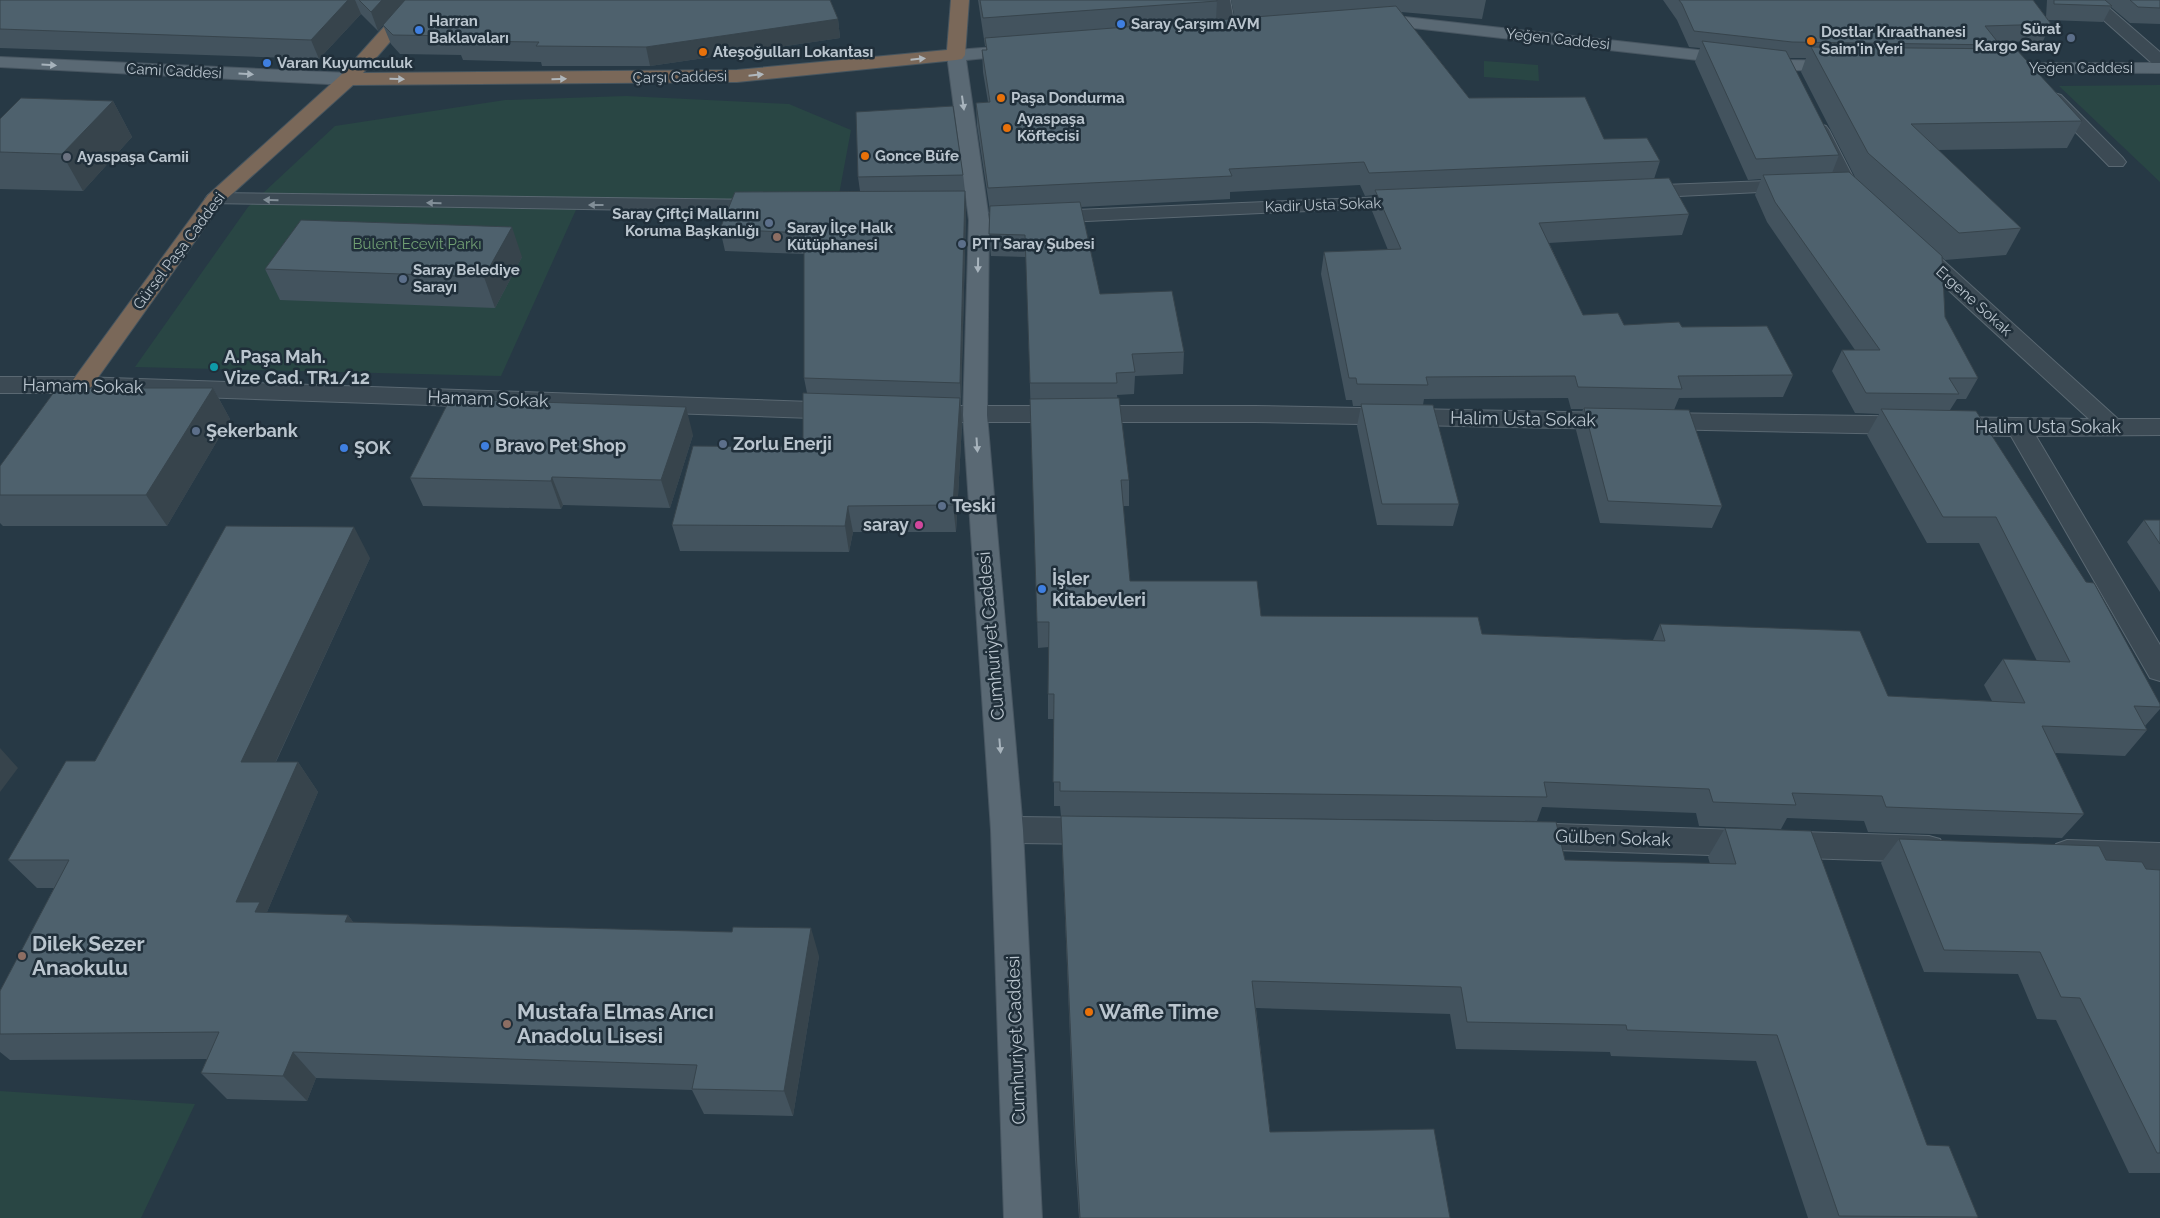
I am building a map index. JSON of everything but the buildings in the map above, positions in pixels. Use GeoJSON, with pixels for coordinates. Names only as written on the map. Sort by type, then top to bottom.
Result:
{"type":"FeatureCollection","features":[{"type":"Feature","properties":{"kind":"highway","name":"Gürsel Paşa Caddesi"},"geometry":{"type":"LineString","coordinates":[[38,433],[81,385],[215,199],[348,79],[417,0]]}},
{"type":"Feature","properties":{"kind":"highway"},"geometry":{"type":"LineString","coordinates":[[956,55],[960,0]]}},
{"type":"Feature","properties":{"kind":"highway","name":"Çarşı Caddesi"},"geometry":{"type":"LineString","coordinates":[[348,79],[737,76],[956,55]]}},
{"type":"Feature","properties":{"kind":"main road","name":"Yeğen Caddesi"},"geometry":{"type":"LineString","coordinates":[[1359,24],[1396,21],[1791,73],[1860,67]]}},
{"type":"Feature","properties":{"kind":"main road"},"geometry":{"type":"LineString","coordinates":[[1207,36],[1246,33]]}},
{"type":"Feature","properties":{"kind":"main road"},"geometry":{"type":"LineString","coordinates":[[956,55],[1033,49]]}},
{"type":"Feature","properties":{"kind":"main road","name":"Cumhuriyet Caddesi"},"geometry":{"type":"LineString","coordinates":[[956,55],[971,210],[976,415],[984,553],[1006,830],[1023,1218]]}},
{"type":"Feature","properties":{"kind":"main road","name":"Cami Caddesi"},"geometry":{"type":"LineString","coordinates":[[0,62],[348,79]]}},
{"type":"Feature","properties":{"kind":"main road","name":"Yeğen Caddesi"},"geometry":{"type":"LineString","coordinates":[[1975,68],[2160,68]]}},
{"type":"Feature","properties":{"kind":"street"},"geometry":{"type":"LineString","coordinates":[[1221,0],[1227,34]]}},
{"type":"Feature","properties":{"kind":"street"},"geometry":{"type":"LineString","coordinates":[[2090,0],[2160,61]]}},
{"type":"Feature","properties":{"kind":"street"},"geometry":{"type":"LineString","coordinates":[[2023,68],[2116,162]]}},
{"type":"Feature","properties":{"kind":"street"},"geometry":{"type":"LineString","coordinates":[[1812,116],[1829,184]]}},
{"type":"Feature","properties":{"kind":"street"},"geometry":{"type":"LineString","coordinates":[[1617,193],[1829,184],[1882,216]]}},
{"type":"Feature","properties":{"kind":"street"},"geometry":{"type":"LineString","coordinates":[[215,199],[789,207]]}},
{"type":"Feature","properties":{"kind":"street","name":"Kadir Usta Sokak"},"geometry":{"type":"LineString","coordinates":[[971,210],[1427,201]]}},
{"type":"Feature","properties":{"kind":"street","name":"Ergene Sokak"},"geometry":{"type":"LineString","coordinates":[[1904,236],[2112,427]]}},
{"type":"Feature","properties":{"kind":"street","name":"Hamam Sokak"},"geometry":{"type":"LineString","coordinates":[[0,385],[81,385],[866,412]]}},
{"type":"Feature","properties":{"kind":"street"},"geometry":{"type":"LineString","coordinates":[[906,413],[976,415]]}},
{"type":"Feature","properties":{"kind":"street","name":"Halim Usta Sokak"},"geometry":{"type":"LineString","coordinates":[[976,415],[1254,414],[2018,428],[2160,427]]}},
{"type":"Feature","properties":{"kind":"street"},"geometry":{"type":"LineString","coordinates":[[2018,428],[2160,670]]}},
{"type":"Feature","properties":{"kind":"street"},"geometry":{"type":"LineString","coordinates":[[1006,830],[1126,831]]}},
{"type":"Feature","properties":{"kind":"street","name":"Gülben Sokak"},"geometry":{"type":"LineString","coordinates":[[1492,835],[1961,850]]}},
{"type":"Feature","properties":{"kind":"street"},"geometry":{"type":"LineString","coordinates":[[2040,853],[2160,857]]}},
{"type":"Feature","properties":{"kind":"green space"},"geometry":{"type":"Polygon","coordinates":[[[1484,61],[1538,65],[1539,81],[1484,77],[1484,61]]]}},
{"type":"Feature","properties":{"kind":"green space"},"geometry":{"type":"Polygon","coordinates":[[[2160,85],[2160,182],[2059,86],[2160,85]]]}},
{"type":"Feature","properties":{"kind":"green space","name":"Bülent Ecevit Parkı"},"geometry":{"type":"Polygon","coordinates":[[[626,96],[789,104],[851,130],[838,200],[580,201],[501,376],[135,367],[248,207],[335,126],[505,100],[626,96]]]}},
{"type":"Feature","properties":{"kind":"green space"},"geometry":{"type":"Polygon","coordinates":[[[0,1091],[195,1104],[141,1218],[0,1218],[0,1091]]]}},
{"type":"Feature","properties":{"kind":"place","name":"Saray Çarşım AVM"},"geometry":{"type":"Point","coordinates":[1121,24]}},
{"type":"Feature","properties":{"kind":"place","name":"Harran Baklavaları"},"geometry":{"type":"Point","coordinates":[419,30]}},
{"type":"Feature","properties":{"kind":"place","name":"Sürat Kargo Saray"},"geometry":{"type":"Point","coordinates":[2071,38]}},
{"type":"Feature","properties":{"kind":"place","name":"Dostlar Kıraathanesi Saim'in Yeri"},"geometry":{"type":"Point","coordinates":[1811,41]}},
{"type":"Feature","properties":{"kind":"place","name":"Ateşoğulları Lokantası"},"geometry":{"type":"Point","coordinates":[703,52]}},
{"type":"Feature","properties":{"kind":"place","name":"Varan Kuyumculuk"},"geometry":{"type":"Point","coordinates":[267,63]}},
{"type":"Feature","properties":{"kind":"place","name":"Paşa Dondurma"},"geometry":{"type":"Point","coordinates":[1001,98]}},
{"type":"Feature","properties":{"kind":"place","name":"Ayaspaşa Köftecisi"},"geometry":{"type":"Point","coordinates":[1007,128]}},
{"type":"Feature","properties":{"kind":"place","name":"Gonce Büfe"},"geometry":{"type":"Point","coordinates":[865,156]}},
{"type":"Feature","properties":{"kind":"place","name":"Ayaspaşa Camii"},"geometry":{"type":"Point","coordinates":[67,157]}},
{"type":"Feature","properties":{"kind":"place","name":"Saray Çiftçi Mallarını Koruma Başkanlığı"},"geometry":{"type":"Point","coordinates":[769,223]}},
{"type":"Feature","properties":{"kind":"place","name":"Saray İlçe Halk Kütüphanesi"},"geometry":{"type":"Point","coordinates":[777,237]}},
{"type":"Feature","properties":{"kind":"place","name":"PTT Saray Şubesi"},"geometry":{"type":"Point","coordinates":[962,244]}},
{"type":"Feature","properties":{"kind":"place","name":"Saray Belediye Sarayı"},"geometry":{"type":"Point","coordinates":[403,279]}},
{"type":"Feature","properties":{"kind":"place","name":"A.Paşa Mah. Vize Cad. TR1/12"},"geometry":{"type":"Point","coordinates":[214,367]}},
{"type":"Feature","properties":{"kind":"place","name":"Şekerbank"},"geometry":{"type":"Point","coordinates":[196,431]}},
{"type":"Feature","properties":{"kind":"place","name":"Zorlu Enerji"},"geometry":{"type":"Point","coordinates":[723,444]}},
{"type":"Feature","properties":{"kind":"place","name":"Bravo Pet Shop"},"geometry":{"type":"Point","coordinates":[485,446]}},
{"type":"Feature","properties":{"kind":"place","name":"ŞOK"},"geometry":{"type":"Point","coordinates":[344,448]}},
{"type":"Feature","properties":{"kind":"place","name":"Teski"},"geometry":{"type":"Point","coordinates":[942,506]}},
{"type":"Feature","properties":{"kind":"place","name":"saray"},"geometry":{"type":"Point","coordinates":[919,525]}},
{"type":"Feature","properties":{"kind":"place","name":"İşler Kitabevleri"},"geometry":{"type":"Point","coordinates":[1042,589]}},
{"type":"Feature","properties":{"kind":"place","name":"Dilek Sezer Anaokulu"},"geometry":{"type":"Point","coordinates":[22,956]}},
{"type":"Feature","properties":{"kind":"place","name":"Waffle Time"},"geometry":{"type":"Point","coordinates":[1089,1012]}},
{"type":"Feature","properties":{"kind":"place","name":"Mustafa Elmas Arıcı Anadolu Lisesi"},"geometry":{"type":"Point","coordinates":[507,1024]}}]}
